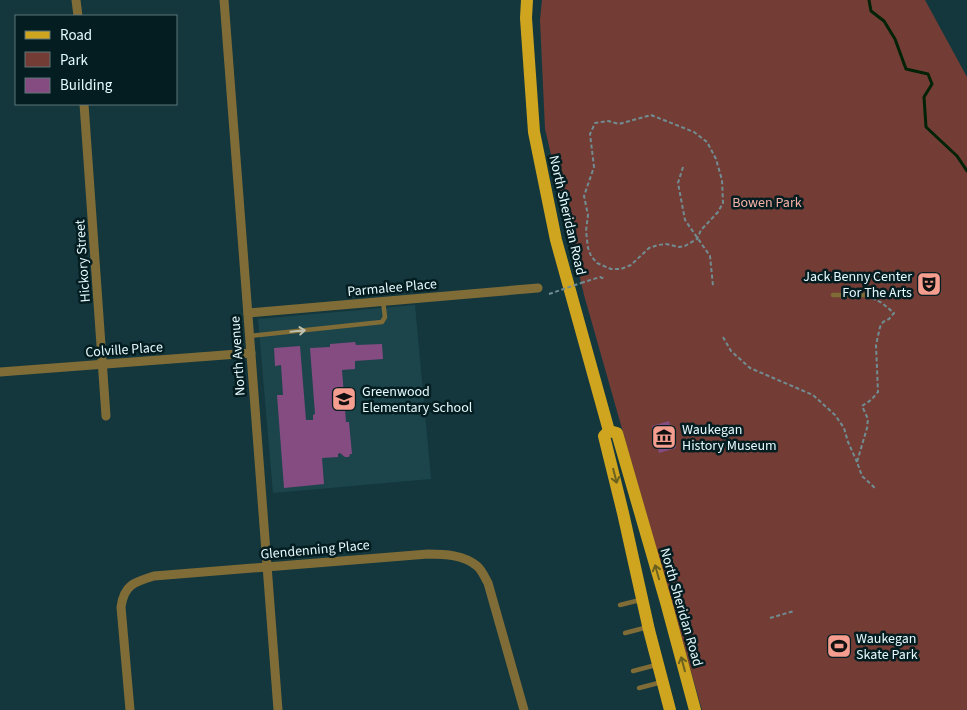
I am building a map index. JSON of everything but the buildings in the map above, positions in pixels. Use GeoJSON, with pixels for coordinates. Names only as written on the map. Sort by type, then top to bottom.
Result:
{"type":"FeatureCollection","features":[{"type":"Feature","properties":{"kind":"main road","name":"North Sheridan Road"},"geometry":{"type":"LineString","coordinates":[[527,0],[526,18],[534,132],[556,240],[609,431]]}},
{"type":"Feature","properties":{"kind":"main road","name":"North Sheridan Road"},"geometry":{"type":"LineString","coordinates":[[609,431],[604,436],[621,503],[648,628],[670,710]]}},
{"type":"Feature","properties":{"kind":"main road","name":"North Sheridan Road"},"geometry":{"type":"LineString","coordinates":[[609,431],[616,433],[664,594],[695,710]]}},
{"type":"Feature","properties":{"kind":"street"},"geometry":{"type":"LineString","coordinates":[[76,0],[78,15]]}},
{"type":"Feature","properties":{"kind":"street","name":"North Avenue"},"geometry":{"type":"LineString","coordinates":[[224,0],[278,710]]}},
{"type":"Feature","properties":{"kind":"street","name":"Hickory Street"},"geometry":{"type":"LineString","coordinates":[[84,105],[104,364],[106,416]]}},
{"type":"Feature","properties":{"kind":"street","name":"Parmalee Place"},"geometry":{"type":"LineString","coordinates":[[248,313],[538,288]]}},
{"type":"Feature","properties":{"kind":"street","name":"Colville Place"},"geometry":{"type":"LineString","coordinates":[[0,372],[251,353]]}},
{"type":"Feature","properties":{"kind":"street","name":"Glendenning Place"},"geometry":{"type":"LineString","coordinates":[[130,710],[121,607],[123,596],[130,586],[136,582],[154,576],[428,554],[447,554],[472,563],[478,567],[488,583],[524,710]]}},
{"type":"Feature","properties":{"kind":"lane"},"geometry":{"type":"LineString","coordinates":[[833,295],[865,295]]}},
{"type":"Feature","properties":{"kind":"lane"},"geometry":{"type":"LineString","coordinates":[[250,336],[382,322],[385,317],[383,301]]}},
{"type":"Feature","properties":{"kind":"lane"},"geometry":{"type":"LineString","coordinates":[[620,605],[642,600]]}},
{"type":"Feature","properties":{"kind":"lane"},"geometry":{"type":"LineString","coordinates":[[625,633],[648,628]]}},
{"type":"Feature","properties":{"kind":"lane"},"geometry":{"type":"LineString","coordinates":[[633,671],[658,664]]}},
{"type":"Feature","properties":{"kind":"lane"},"geometry":{"type":"LineString","coordinates":[[639,688],[663,682]]}},
{"type":"Feature","properties":{"kind":"path"},"geometry":{"type":"LineString","coordinates":[[651,115],[694,132],[707,142],[716,159],[722,180],[723,204],[701,230],[697,239],[685,246],[679,247],[666,244],[649,248],[630,265],[621,269],[612,269],[597,263],[591,256],[588,248],[586,231],[588,215],[584,196],[594,167],[590,134],[595,123],[608,122],[619,124],[651,115]]}},
{"type":"Feature","properties":{"kind":"path"},"geometry":{"type":"LineString","coordinates":[[683,167],[678,183],[685,220],[710,256],[713,286]]}},
{"type":"Feature","properties":{"kind":"path"},"geometry":{"type":"LineString","coordinates":[[549,294],[600,277],[605,279]]}},
{"type":"Feature","properties":{"kind":"path"},"geometry":{"type":"LineString","coordinates":[[857,462],[868,419],[862,406],[878,392],[876,345],[880,327],[894,313],[882,303],[865,295]]}},
{"type":"Feature","properties":{"kind":"path"},"geometry":{"type":"LineString","coordinates":[[723,337],[731,351],[750,368],[813,395],[822,401],[835,414],[844,428],[862,476],[875,488]]}},
{"type":"Feature","properties":{"kind":"path"},"geometry":{"type":"LineString","coordinates":[[770,618],[794,611]]}},
{"type":"Feature","properties":{"kind":"shaded area","name":"Greenwood Elementary School"},"geometry":{"type":"Polygon","coordinates":[[[415,305],[431,479],[273,493],[258,319],[415,305]]]}},
{"type":"Feature","properties":{"kind":"green space","name":"Bowen Park"},"geometry":{"type":"Polygon","coordinates":[[[542,0],[925,0],[967,77],[967,710],[702,710],[584,295],[545,129],[540,20],[542,0]]]}},
{"type":"Feature","properties":{"kind":"waterway"},"geometry":{"type":"LineString","coordinates":[[869,0],[871,11],[884,21],[895,39],[906,69],[928,74],[932,84],[924,97],[926,127],[957,156],[967,171]]}},
{"type":"Feature","properties":{"kind":"place","name":"Jack Benny Center For The Arts"},"geometry":{"type":"Point","coordinates":[929,284]}},
{"type":"Feature","properties":{"kind":"place","name":"Greenwood Elementary School"},"geometry":{"type":"Point","coordinates":[344,399]}},
{"type":"Feature","properties":{"kind":"place","name":"Waukegan History Museum"},"geometry":{"type":"Point","coordinates":[664,437]}},
{"type":"Feature","properties":{"kind":"place","name":"Waukegan Skate Park"},"geometry":{"type":"Point","coordinates":[839,646]}}]}
